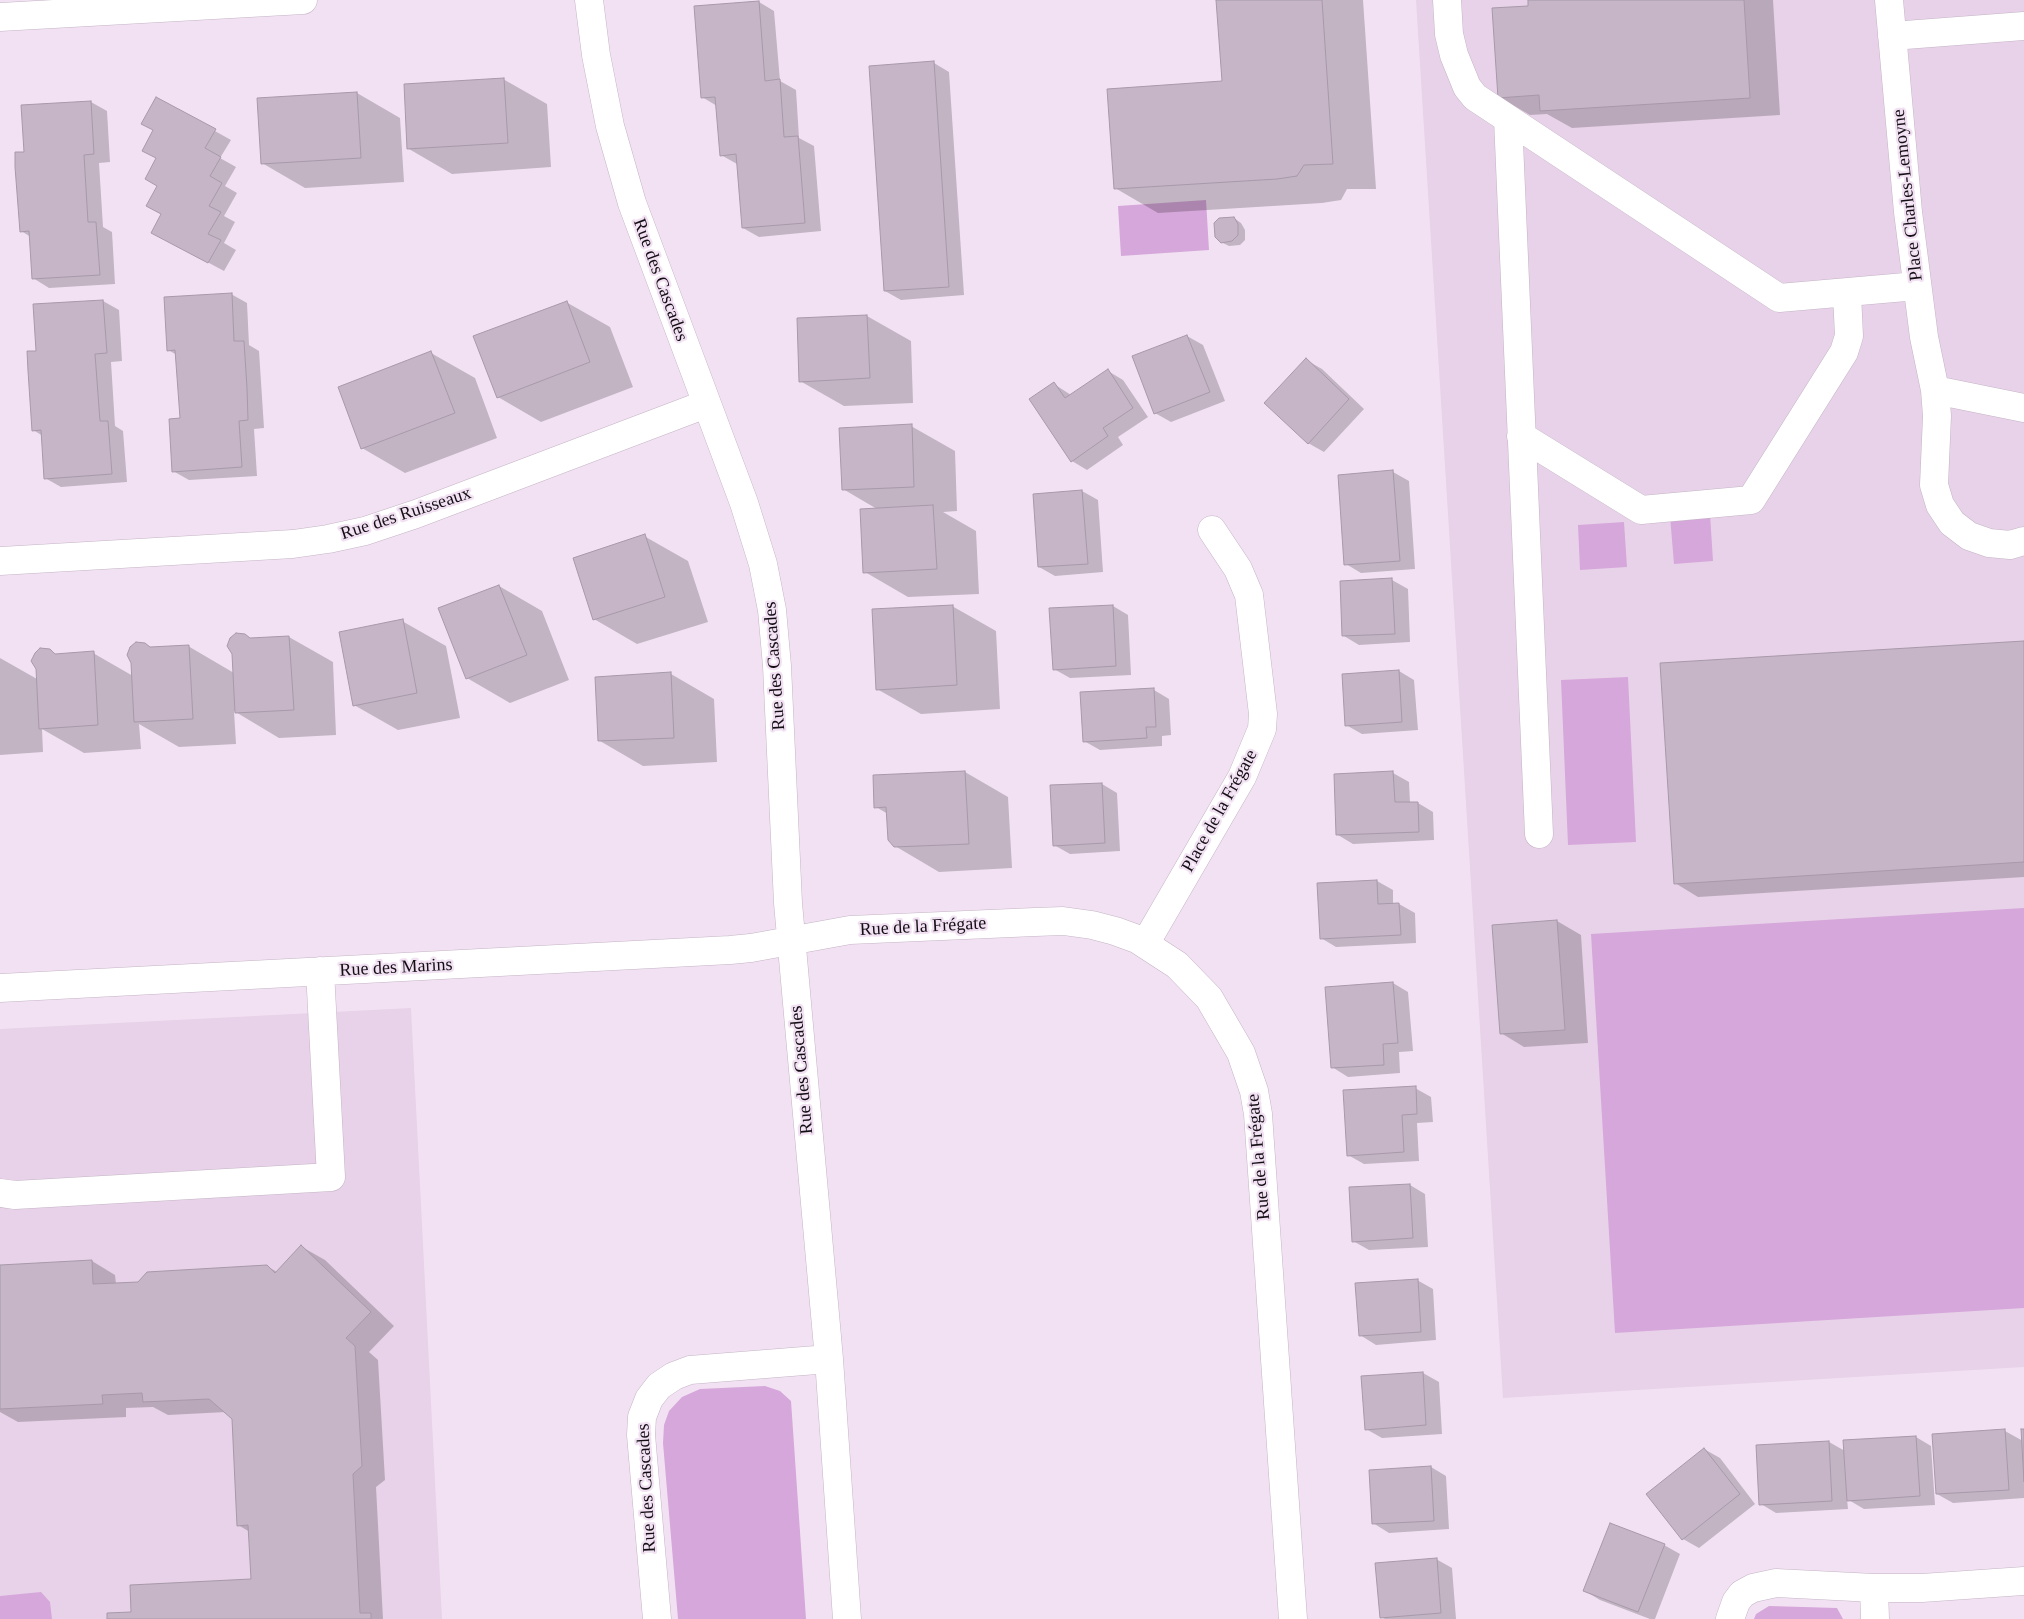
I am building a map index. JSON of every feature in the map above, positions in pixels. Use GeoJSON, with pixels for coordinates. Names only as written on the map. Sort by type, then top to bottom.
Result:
{"type":"FeatureCollection","features":[{"type":"Feature","properties":{"kind":"street"},"geometry":{"type":"LineString","coordinates":[[0,17],[302,0]]}},
{"type":"Feature","properties":{"kind":"street","name":"Rue des Cascades"},"geometry":{"type":"LineString","coordinates":[[590,0],[602,88],[623,172],[635,212],[736,480],[755,537],[772,610],[777,666],[791,940],[829,1359],[848,1619]]}},
{"type":"Feature","properties":{"kind":"street"},"geometry":{"type":"LineString","coordinates":[[1447,0],[1449,34],[1457,64],[1467,87],[1475,97],[1779,298],[1847,294],[1917,286]]}},
{"type":"Feature","properties":{"kind":"street","name":"Place Charles-Lemoyne"},"geometry":{"type":"LineString","coordinates":[[1889,0],[1908,212],[1928,362],[1935,390],[1937,416],[1934,485],[1940,505],[1952,523],[1969,536],[1989,543],[2010,545],[2024,541]]}},
{"type":"Feature","properties":{"kind":"street"},"geometry":{"type":"LineString","coordinates":[[1892,36],[2024,26]]}},
{"type":"Feature","properties":{"kind":"street"},"geometry":{"type":"LineString","coordinates":[[1508,119],[1539,834]]}},
{"type":"Feature","properties":{"kind":"street"},"geometry":{"type":"LineString","coordinates":[[1522,436],[1641,510],[1751,500],[1844,352],[1849,336],[1847,294]]}},
{"type":"Feature","properties":{"kind":"street"},"geometry":{"type":"LineString","coordinates":[[1935,390],[2024,408]]}},
{"type":"Feature","properties":{"kind":"street","name":"Rue des Ruisseaux"},"geometry":{"type":"LineString","coordinates":[[0,561],[293,544],[365,531],[408,517],[706,404]]}},
{"type":"Feature","properties":{"kind":"street","name":"Place de la Frégate"},"geometry":{"type":"LineString","coordinates":[[1145,944],[1242,777],[1262,729],[1262,704],[1249,595],[1238,569],[1212,530]]}},
{"type":"Feature","properties":{"kind":"street","name":"Rue de la Frégate"},"geometry":{"type":"LineString","coordinates":[[791,940],[850,930],[1063,921],[1092,925],[1115,930],[1145,944],[1177,965],[1209,998],[1241,1053],[1254,1091],[1259,1123],[1293,1619]]}},
{"type":"Feature","properties":{"kind":"street","name":"Rue des Marins"},"geometry":{"type":"LineString","coordinates":[[0,988],[730,950],[791,940]]}},
{"type":"Feature","properties":{"kind":"street"},"geometry":{"type":"LineString","coordinates":[[0,1193],[15,1195],[331,1177],[320,971]]}},
{"type":"Feature","properties":{"kind":"street","name":"Rue des Cascades"},"geometry":{"type":"LineString","coordinates":[[656,1619],[641,1435],[642,1418],[649,1399],[659,1386],[674,1376],[690,1370],[829,1359]]}},
{"type":"Feature","properties":{"kind":"street"},"geometry":{"type":"LineString","coordinates":[[1730,1619],[1736,1602],[1742,1594],[1766,1584],[1922,1588],[2024,1581]]}},
{"type":"Feature","properties":{"kind":"street"},"geometry":{"type":"LineString","coordinates":[[1874,1588],[1876,1619]]}},
{"type":"Feature","properties":{"kind":"shaded area"},"geometry":{"type":"Polygon","coordinates":[[[1416,0],[2024,0],[2024,1367],[1503,1398],[1416,0]]]}},
{"type":"Feature","properties":{"kind":"shaded area"},"geometry":{"type":"Polygon","coordinates":[[[1206,200],[1209,250],[1121,256],[1118,206],[1206,200]]]}},
{"type":"Feature","properties":{"kind":"shaded area"},"geometry":{"type":"Polygon","coordinates":[[[1710,514],[1713,561],[1674,564],[1670,516],[1710,514]]]}},
{"type":"Feature","properties":{"kind":"shaded area"},"geometry":{"type":"Polygon","coordinates":[[[1624,522],[1627,567],[1580,570],[1578,525],[1624,522]]]}},
{"type":"Feature","properties":{"kind":"shaded area"},"geometry":{"type":"Polygon","coordinates":[[[1628,677],[1636,842],[1568,845],[1561,680],[1628,677]]]}},
{"type":"Feature","properties":{"kind":"shaded area"},"geometry":{"type":"Polygon","coordinates":[[[2024,908],[2024,1308],[1615,1333],[1591,934],[2024,908]]]}},
{"type":"Feature","properties":{"kind":"shaded area"},"geometry":{"type":"Polygon","coordinates":[[[411,1008],[442,1619],[0,1619],[0,1029],[411,1008]]]}},
{"type":"Feature","properties":{"kind":"shaded area"},"geometry":{"type":"Polygon","coordinates":[[[765,1386],[780,1391],[791,1401],[806,1619],[678,1619],[663,1443],[664,1425],[669,1411],[682,1397],[700,1389],[765,1386]]]}},
{"type":"Feature","properties":{"kind":"shaded area"},"geometry":{"type":"Polygon","coordinates":[[[41,1592],[50,1602],[52,1619],[0,1619],[0,1596],[41,1592]]]}},
{"type":"Feature","properties":{"kind":"shaded area"},"geometry":{"type":"Polygon","coordinates":[[[1769,1606],[1837,1608],[1843,1619],[1754,1619],[1756,1614],[1769,1606]]]}},
{"type":"Feature","properties":{"kind":"building"},"geometry":{"type":"Polygon","coordinates":[[[1216,0],[1322,0],[1333,164],[1304,165],[1297,176],[1277,179],[1114,189],[1107,89],[1222,81],[1216,0]]]}},
{"type":"Feature","properties":{"kind":"building"},"geometry":{"type":"Polygon","coordinates":[[[1528,0],[1744,0],[1750,98],[1540,111],[1539,95],[1498,98],[1492,8],[1528,6],[1528,0]]]}},
{"type":"Feature","properties":{"kind":"building"},"geometry":{"type":"Polygon","coordinates":[[[759,1],[765,81],[780,79],[784,137],[798,136],[805,223],[742,228],[736,154],[720,156],[715,97],[701,98],[694,6],[759,1]]]}},
{"type":"Feature","properties":{"kind":"building"},"geometry":{"type":"Polygon","coordinates":[[[934,61],[949,287],[884,291],[869,66],[934,61]]]}},
{"type":"Feature","properties":{"kind":"building"},"geometry":{"type":"Polygon","coordinates":[[[504,78],[508,143],[407,149],[404,84],[504,78]]]}},
{"type":"Feature","properties":{"kind":"building"},"geometry":{"type":"Polygon","coordinates":[[[357,92],[361,158],[261,164],[257,98],[357,92]]]}},
{"type":"Feature","properties":{"kind":"building"},"geometry":{"type":"Polygon","coordinates":[[[156,97],[216,129],[205,148],[221,157],[210,176],[222,183],[209,206],[221,212],[208,234],[221,240],[208,263],[151,233],[161,214],[146,206],[157,186],[145,179],[156,158],[142,151],[153,130],[141,124],[156,97]]]}},
{"type":"Feature","properties":{"kind":"building"},"geometry":{"type":"Polygon","coordinates":[[[91,101],[94,154],[84,155],[88,222],[96,222],[100,275],[32,279],[29,231],[20,232],[15,167],[15,152],[24,152],[21,105],[91,101]]]}},
{"type":"Feature","properties":{"kind":"building"},"geometry":{"type":"Polygon","coordinates":[[[1234,217],[1238,224],[1238,235],[1232,241],[1221,243],[1215,237],[1214,223],[1219,218],[1234,217]]]}},
{"type":"Feature","properties":{"kind":"building"},"geometry":{"type":"Polygon","coordinates":[[[232,293],[234,341],[244,341],[247,388],[248,420],[239,421],[242,467],[172,472],[169,419],[180,418],[175,350],[167,351],[164,297],[232,293]]]}},
{"type":"Feature","properties":{"kind":"building"},"geometry":{"type":"Polygon","coordinates":[[[103,300],[107,353],[95,354],[100,421],[108,421],[112,474],[44,479],[41,430],[32,431],[28,371],[27,351],[36,351],[33,304],[103,300]]]}},
{"type":"Feature","properties":{"kind":"building"},"geometry":{"type":"Polygon","coordinates":[[[567,301],[590,362],[497,398],[473,336],[567,301]]]}},
{"type":"Feature","properties":{"kind":"building"},"geometry":{"type":"Polygon","coordinates":[[[867,315],[870,378],[799,382],[797,318],[867,315]]]}},
{"type":"Feature","properties":{"kind":"building"},"geometry":{"type":"Polygon","coordinates":[[[1187,335],[1210,392],[1154,414],[1132,356],[1187,335]]]}},
{"type":"Feature","properties":{"kind":"building"},"geometry":{"type":"Polygon","coordinates":[[[431,351],[455,413],[361,449],[338,387],[431,351]]]}},
{"type":"Feature","properties":{"kind":"building"},"geometry":{"type":"Polygon","coordinates":[[[1306,358],[1349,399],[1308,444],[1264,403],[1306,358]]]}},
{"type":"Feature","properties":{"kind":"building"},"geometry":{"type":"Polygon","coordinates":[[[1108,369],[1133,408],[1103,428],[1108,436],[1071,462],[1029,399],[1054,382],[1065,398],[1108,369]]]}},
{"type":"Feature","properties":{"kind":"building"},"geometry":{"type":"Polygon","coordinates":[[[912,424],[914,487],[842,490],[839,428],[912,424]]]}},
{"type":"Feature","properties":{"kind":"building"},"geometry":{"type":"Polygon","coordinates":[[[1393,470],[1400,561],[1344,565],[1338,475],[1393,470]]]}},
{"type":"Feature","properties":{"kind":"building"},"geometry":{"type":"Polygon","coordinates":[[[1082,490],[1088,564],[1038,567],[1033,494],[1082,490]]]}},
{"type":"Feature","properties":{"kind":"building"},"geometry":{"type":"Polygon","coordinates":[[[933,505],[937,569],[863,573],[860,509],[933,505]]]}},
{"type":"Feature","properties":{"kind":"building"},"geometry":{"type":"Polygon","coordinates":[[[645,534],[665,597],[593,620],[573,558],[645,534]]]}},
{"type":"Feature","properties":{"kind":"building"},"geometry":{"type":"Polygon","coordinates":[[[1392,578],[1395,634],[1342,636],[1340,581],[1392,578]]]}},
{"type":"Feature","properties":{"kind":"building"},"geometry":{"type":"Polygon","coordinates":[[[499,585],[527,655],[466,679],[438,608],[499,585]]]}},
{"type":"Feature","properties":{"kind":"building"},"geometry":{"type":"Polygon","coordinates":[[[953,605],[957,685],[876,690],[872,609],[953,605]]]}},
{"type":"Feature","properties":{"kind":"building"},"geometry":{"type":"Polygon","coordinates":[[[1113,605],[1116,666],[1053,670],[1049,608],[1113,605]]]}},
{"type":"Feature","properties":{"kind":"building"},"geometry":{"type":"Polygon","coordinates":[[[403,619],[417,693],[353,706],[339,632],[403,619]]]}},
{"type":"Feature","properties":{"kind":"building"},"geometry":{"type":"Polygon","coordinates":[[[236,633],[245,634],[250,638],[289,636],[294,710],[235,713],[232,654],[227,646],[230,638],[236,633]]]}},
{"type":"Feature","properties":{"kind":"building"},"geometry":{"type":"Polygon","coordinates":[[[2024,641],[2024,862],[1674,884],[1660,663],[2024,641]]]}},
{"type":"Feature","properties":{"kind":"building"},"geometry":{"type":"Polygon","coordinates":[[[136,642],[145,643],[150,647],[189,645],[193,719],[134,722],[131,663],[127,655],[130,647],[136,642]]]}},
{"type":"Feature","properties":{"kind":"building"},"geometry":{"type":"Polygon","coordinates":[[[40,648],[50,649],[55,654],[94,651],[98,725],[39,729],[36,669],[31,661],[40,648]]]}},
{"type":"Feature","properties":{"kind":"building"},"geometry":{"type":"Polygon","coordinates":[[[1399,670],[1402,722],[1345,726],[1342,674],[1399,670]]]}},
{"type":"Feature","properties":{"kind":"building"},"geometry":{"type":"Polygon","coordinates":[[[671,672],[674,738],[598,741],[595,677],[671,672]]]}},
{"type":"Feature","properties":{"kind":"building"},"geometry":{"type":"Polygon","coordinates":[[[1154,688],[1156,727],[1146,727],[1147,738],[1083,742],[1080,692],[1154,688]]]}},
{"type":"Feature","properties":{"kind":"building"},"geometry":{"type":"Polygon","coordinates":[[[965,771],[969,844],[894,847],[888,840],[886,807],[874,808],[873,775],[965,771]]]}},
{"type":"Feature","properties":{"kind":"building"},"geometry":{"type":"Polygon","coordinates":[[[1393,771],[1395,802],[1418,802],[1419,832],[1336,835],[1334,774],[1393,771]]]}},
{"type":"Feature","properties":{"kind":"building"},"geometry":{"type":"Polygon","coordinates":[[[1102,783],[1105,843],[1053,846],[1050,785],[1102,783]]]}},
{"type":"Feature","properties":{"kind":"building"},"geometry":{"type":"Polygon","coordinates":[[[1377,880],[1378,904],[1399,903],[1401,935],[1320,939],[1317,883],[1377,880]]]}},
{"type":"Feature","properties":{"kind":"building"},"geometry":{"type":"Polygon","coordinates":[[[1557,920],[1565,1030],[1500,1034],[1492,925],[1557,920]]]}},
{"type":"Feature","properties":{"kind":"building"},"geometry":{"type":"Polygon","coordinates":[[[1393,982],[1398,1043],[1383,1044],[1384,1065],[1331,1068],[1325,987],[1393,982]]]}},
{"type":"Feature","properties":{"kind":"building"},"geometry":{"type":"Polygon","coordinates":[[[1416,1086],[1417,1114],[1402,1115],[1404,1152],[1347,1156],[1343,1090],[1416,1086]]]}},
{"type":"Feature","properties":{"kind":"building"},"geometry":{"type":"Polygon","coordinates":[[[1410,1184],[1413,1238],[1352,1242],[1349,1187],[1410,1184]]]}},
{"type":"Feature","properties":{"kind":"building"},"geometry":{"type":"Polygon","coordinates":[[[301,1245],[371,1312],[346,1338],[355,1346],[362,1466],[353,1474],[360,1613],[371,1613],[371,1619],[107,1619],[107,1613],[131,1612],[130,1585],[251,1579],[248,1525],[237,1526],[232,1419],[209,1399],[143,1402],[142,1393],[102,1395],[103,1404],[0,1409],[0,1265],[92,1260],[93,1284],[138,1282],[147,1272],[267,1265],[275,1273],[301,1245]]]}},
{"type":"Feature","properties":{"kind":"building"},"geometry":{"type":"Polygon","coordinates":[[[1418,1279],[1421,1332],[1359,1336],[1355,1283],[1418,1279]]]}},
{"type":"Feature","properties":{"kind":"building"},"geometry":{"type":"Polygon","coordinates":[[[1423,1372],[1426,1425],[1365,1430],[1361,1376],[1423,1372]]]}},
{"type":"Feature","properties":{"kind":"building"},"geometry":{"type":"Polygon","coordinates":[[[2005,1429],[2009,1490],[1936,1494],[1932,1434],[2005,1429]]]}},
{"type":"Feature","properties":{"kind":"building"},"geometry":{"type":"Polygon","coordinates":[[[2021,1429],[2024,1429],[2024,1482],[2021,1429]]]}},
{"type":"Feature","properties":{"kind":"building"},"geometry":{"type":"Polygon","coordinates":[[[1916,1436],[1920,1496],[1847,1501],[1843,1440],[1916,1436]]]}},
{"type":"Feature","properties":{"kind":"building"},"geometry":{"type":"Polygon","coordinates":[[[1829,1441],[1832,1501],[1759,1505],[1756,1445],[1829,1441]]]}},
{"type":"Feature","properties":{"kind":"building"},"geometry":{"type":"Polygon","coordinates":[[[1704,1448],[1740,1494],[1682,1540],[1646,1494],[1704,1448]]]}},
{"type":"Feature","properties":{"kind":"building"},"geometry":{"type":"Polygon","coordinates":[[[1431,1466],[1434,1521],[1372,1524],[1369,1470],[1431,1466]]]}},
{"type":"Feature","properties":{"kind":"building"},"geometry":{"type":"Polygon","coordinates":[[[1610,1523],[1665,1544],[1638,1612],[1583,1591],[1610,1523]]]}},
{"type":"Feature","properties":{"kind":"building"},"geometry":{"type":"Polygon","coordinates":[[[1437,1558],[1441,1613],[1380,1618],[1375,1563],[1437,1558]]]}}]}
